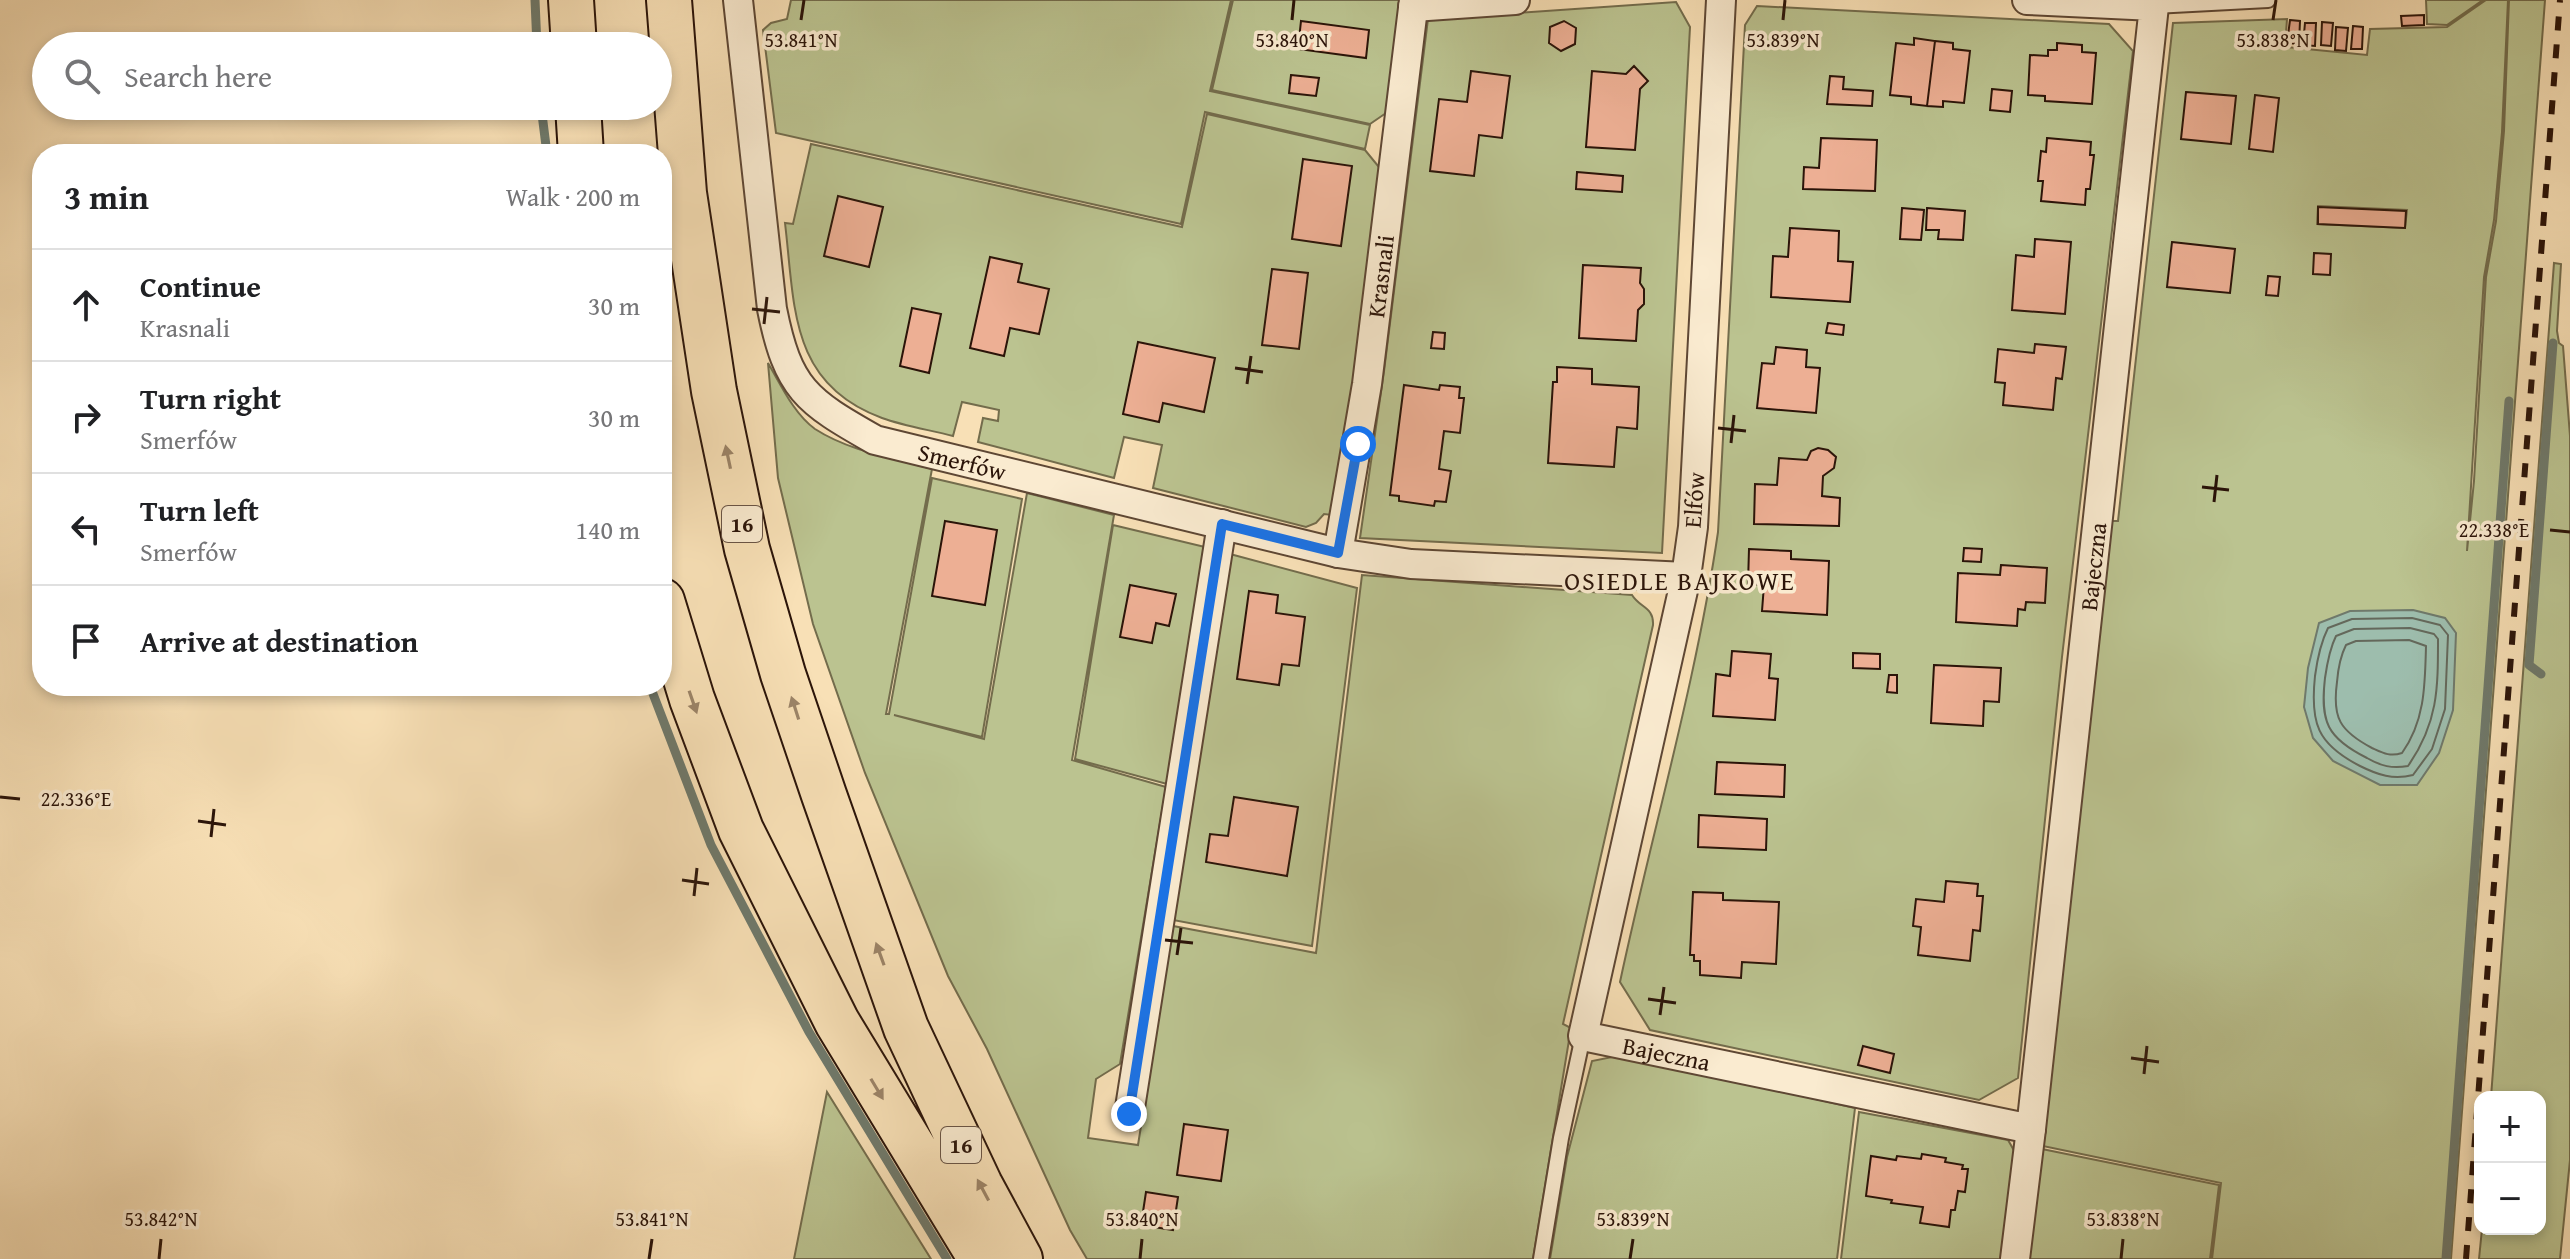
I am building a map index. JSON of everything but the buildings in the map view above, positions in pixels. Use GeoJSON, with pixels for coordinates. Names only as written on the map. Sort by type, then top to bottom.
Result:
{"type":"FeatureCollection","features":[{"type":"Feature","properties":{"kind":"main road"},"geometry":{"type":"LineString","coordinates":[[571,0],[573,32]]}},
{"type":"Feature","properties":{"kind":"main road","name":"16"},"geometry":{"type":"LineString","coordinates":[[669,0],[671,32]]}},
{"type":"Feature","properties":{"kind":"main road","name":"16"},"geometry":{"type":"LineString","coordinates":[[672,39],[684,193],[714,391],[747,549],[783,674],[906,1028],[980,1185],[1020,1259]]}},
{"type":"Feature","properties":{"kind":"main road"},"geometry":{"type":"LineString","coordinates":[[579,120],[580,144]]}},
{"type":"Feature","properties":{"kind":"main road","name":"16"},"geometry":{"type":"LineString","coordinates":[[672,634],[692,699],[741,830],[837,1022],[981,1259]]}},
{"type":"Feature","properties":{"kind":"street","name":"Smerfów"},"geometry":{"type":"LineString","coordinates":[[738,0],[772,309],[780,349],[795,381],[826,411],[875,440],[1338,553],[1411,564],[1686,577]]}},
{"type":"Feature","properties":{"kind":"street"},"geometry":{"type":"LineString","coordinates":[[1413,4],[1515,0]]}},
{"type":"Feature","properties":{"kind":"street","name":"Elfów"},"geometry":{"type":"LineString","coordinates":[[1583,1036],[1686,577],[1693,527],[1721,0]]}},
{"type":"Feature","properties":{"kind":"street"},"geometry":{"type":"LineString","coordinates":[[2027,0],[2154,6]]}},
{"type":"Feature","properties":{"kind":"street","name":"Krasnali"},"geometry":{"type":"LineString","coordinates":[[1338,553],[1367,384],[1413,4]]}},
{"type":"Feature","properties":{"kind":"street","name":"Bajeczna"},"geometry":{"type":"LineString","coordinates":[[2015,1259],[2154,6]]}},
{"type":"Feature","properties":{"kind":"street"},"geometry":{"type":"LineString","coordinates":[[1129,1114],[1222,524]]}},
{"type":"Feature","properties":{"kind":"street","name":"Bajeczna"},"geometry":{"type":"LineString","coordinates":[[1583,1036],[2031,1129]]}},
{"type":"Feature","properties":{"kind":"lane"},"geometry":{"type":"LineString","coordinates":[[2154,6],[2268,0]]}},
{"type":"Feature","properties":{"kind":"lane"},"geometry":{"type":"LineString","coordinates":[[1541,1259],[1561,1138],[1583,1036]]}},
{"type":"Feature","properties":{"kind":"green space"},"geometry":{"type":"Polygon","coordinates":[[[791,0],[1231,0],[1210,91],[1370,125],[1365,149],[1205,112],[1181,224],[776,133],[763,30],[771,23],[787,19],[791,0]]]}},
{"type":"Feature","properties":{"kind":"green space"},"geometry":{"type":"Polygon","coordinates":[[[1233,0],[1402,0],[1389,111],[1370,124],[1212,90],[1233,0]]]}},
{"type":"Feature","properties":{"kind":"green space"},"geometry":{"type":"Polygon","coordinates":[[[2426,0],[2483,0],[2447,25],[2427,24],[2426,0]]]}},
{"type":"Feature","properties":{"kind":"green space"},"geometry":{"type":"Polygon","coordinates":[[[2486,0],[2508,0],[2502,132],[2494,220],[2484,277],[2467,551],[2486,277],[2496,221],[2504,131],[2509,0],[2545,0],[2451,1259],[2212,1259],[2221,1183],[2038,1145],[2107,521],[2118,521],[2173,23],[2287,19],[2285,47],[2367,55],[2370,29],[2447,27],[2486,0]],[[2318,206],[2317,224],[2405,228],[2407,210],[2318,206]]]}},
{"type":"Feature","properties":{"kind":"green space"},"geometry":{"type":"Polygon","coordinates":[[[1676,2],[1690,27],[1662,553],[1360,538],[1428,19],[1676,2]]]}},
{"type":"Feature","properties":{"kind":"green space"},"geometry":{"type":"Polygon","coordinates":[[[1757,6],[2109,24],[2133,51],[2062,657],[2018,1078],[1979,1100],[1650,1030],[1620,982],[1686,701],[1718,532],[1745,25],[1757,6]]]}},
{"type":"Feature","properties":{"kind":"green space"},"geometry":{"type":"Polygon","coordinates":[[[1207,114],[1365,150],[1383,172],[1346,458],[1332,515],[1324,514],[1316,523],[1306,527],[1153,488],[1162,445],[1124,437],[1114,478],[978,442],[983,418],[998,421],[999,410],[962,402],[953,436],[890,421],[852,403],[829,385],[813,363],[802,339],[796,312],[785,223],[793,224],[811,144],[1182,227],[1207,114]]]}},
{"type":"Feature","properties":{"kind":"green space"},"geometry":{"type":"Polygon","coordinates":[[[2554,263],[2561,264],[2557,331],[2559,343],[2563,346],[2570,436],[2570,1160],[2560,1259],[2479,1259],[2481,1235],[2546,1235],[2546,1091],[2491,1091],[2554,263]]]}},
{"type":"Feature","properties":{"kind":"green space"},"geometry":{"type":"Polygon","coordinates":[[[768,363],[794,407],[815,429],[857,448],[932,469],[886,714],[889,714],[932,478],[1022,499],[982,737],[894,715],[984,739],[1027,493],[1114,515],[1072,760],[1166,787],[1120,1064],[1096,1079],[1088,1138],[1138,1145],[1173,926],[1316,953],[1362,575],[1632,595],[1649,611],[1653,625],[1563,1024],[1571,1028],[1533,1259],[1087,1259],[1070,1230],[987,1049],[948,976],[865,773],[813,624],[778,478],[768,363]]]}},
{"type":"Feature","properties":{"kind":"green space"},"geometry":{"type":"Polygon","coordinates":[[[1113,525],[1205,547],[1167,784],[1075,759],[1113,525]]]}},
{"type":"Feature","properties":{"kind":"green space"},"geometry":{"type":"Polygon","coordinates":[[[1230,554],[1357,588],[1312,946],[1173,920],[1230,554]]]}},
{"type":"Feature","properties":{"kind":"green space"},"geometry":{"type":"Polygon","coordinates":[[[1622,1055],[1855,1108],[1837,1259],[1550,1259],[1567,1157],[1592,1061],[1622,1055]]]}},
{"type":"Feature","properties":{"kind":"green space"},"geometry":{"type":"Polygon","coordinates":[[[827,1092],[931,1259],[794,1259],[827,1092]]]}},
{"type":"Feature","properties":{"kind":"green space"},"geometry":{"type":"Polygon","coordinates":[[[1859,1112],[2008,1140],[2016,1154],[2003,1259],[1841,1259],[1859,1112]]]}},
{"type":"Feature","properties":{"kind":"green space"},"geometry":{"type":"Polygon","coordinates":[[[2042,1149],[2219,1185],[2210,1259],[2029,1259],[2042,1149]]]}},
{"type":"Feature","properties":{"kind":"water"},"geometry":{"type":"Polygon","coordinates":[[[2413,610],[2445,618],[2456,633],[2453,710],[2439,753],[2417,785],[2380,785],[2333,761],[2313,738],[2304,707],[2308,668],[2319,623],[2350,611],[2413,610]]]}},
{"type":"Feature","properties":{"kind":"waterway"},"geometry":{"type":"LineString","coordinates":[[535,0],[536,32]]}},
{"type":"Feature","properties":{"kind":"waterway"},"geometry":{"type":"LineString","coordinates":[[543,120],[546,144]]}},
{"type":"Feature","properties":{"kind":"waterway"},"geometry":{"type":"LineString","coordinates":[[2541,674],[2529,665],[2553,343]]}},
{"type":"Feature","properties":{"kind":"waterway"},"geometry":{"type":"LineString","coordinates":[[2446,1259],[2509,401]]}},
{"type":"Feature","properties":{"kind":"waterway"},"geometry":{"type":"LineString","coordinates":[[654,696],[711,845],[809,1032],[947,1259]]}},
{"type":"Feature","properties":{"kind":"railway"},"geometry":{"type":"LineString","coordinates":[[2466,1259],[2560,0]]}},
{"type":"Feature","properties":{"kind":"district","name":"OSIEDLE BAJKOWE"},"geometry":{"type":"Point","coordinates":[1680,580]}},
{"type":"Feature","properties":{"kind":"route"},"geometry":{"type":"LineString","coordinates":[[1129,1114],[1222,524],[1338,553],[1358,444]]}}]}
